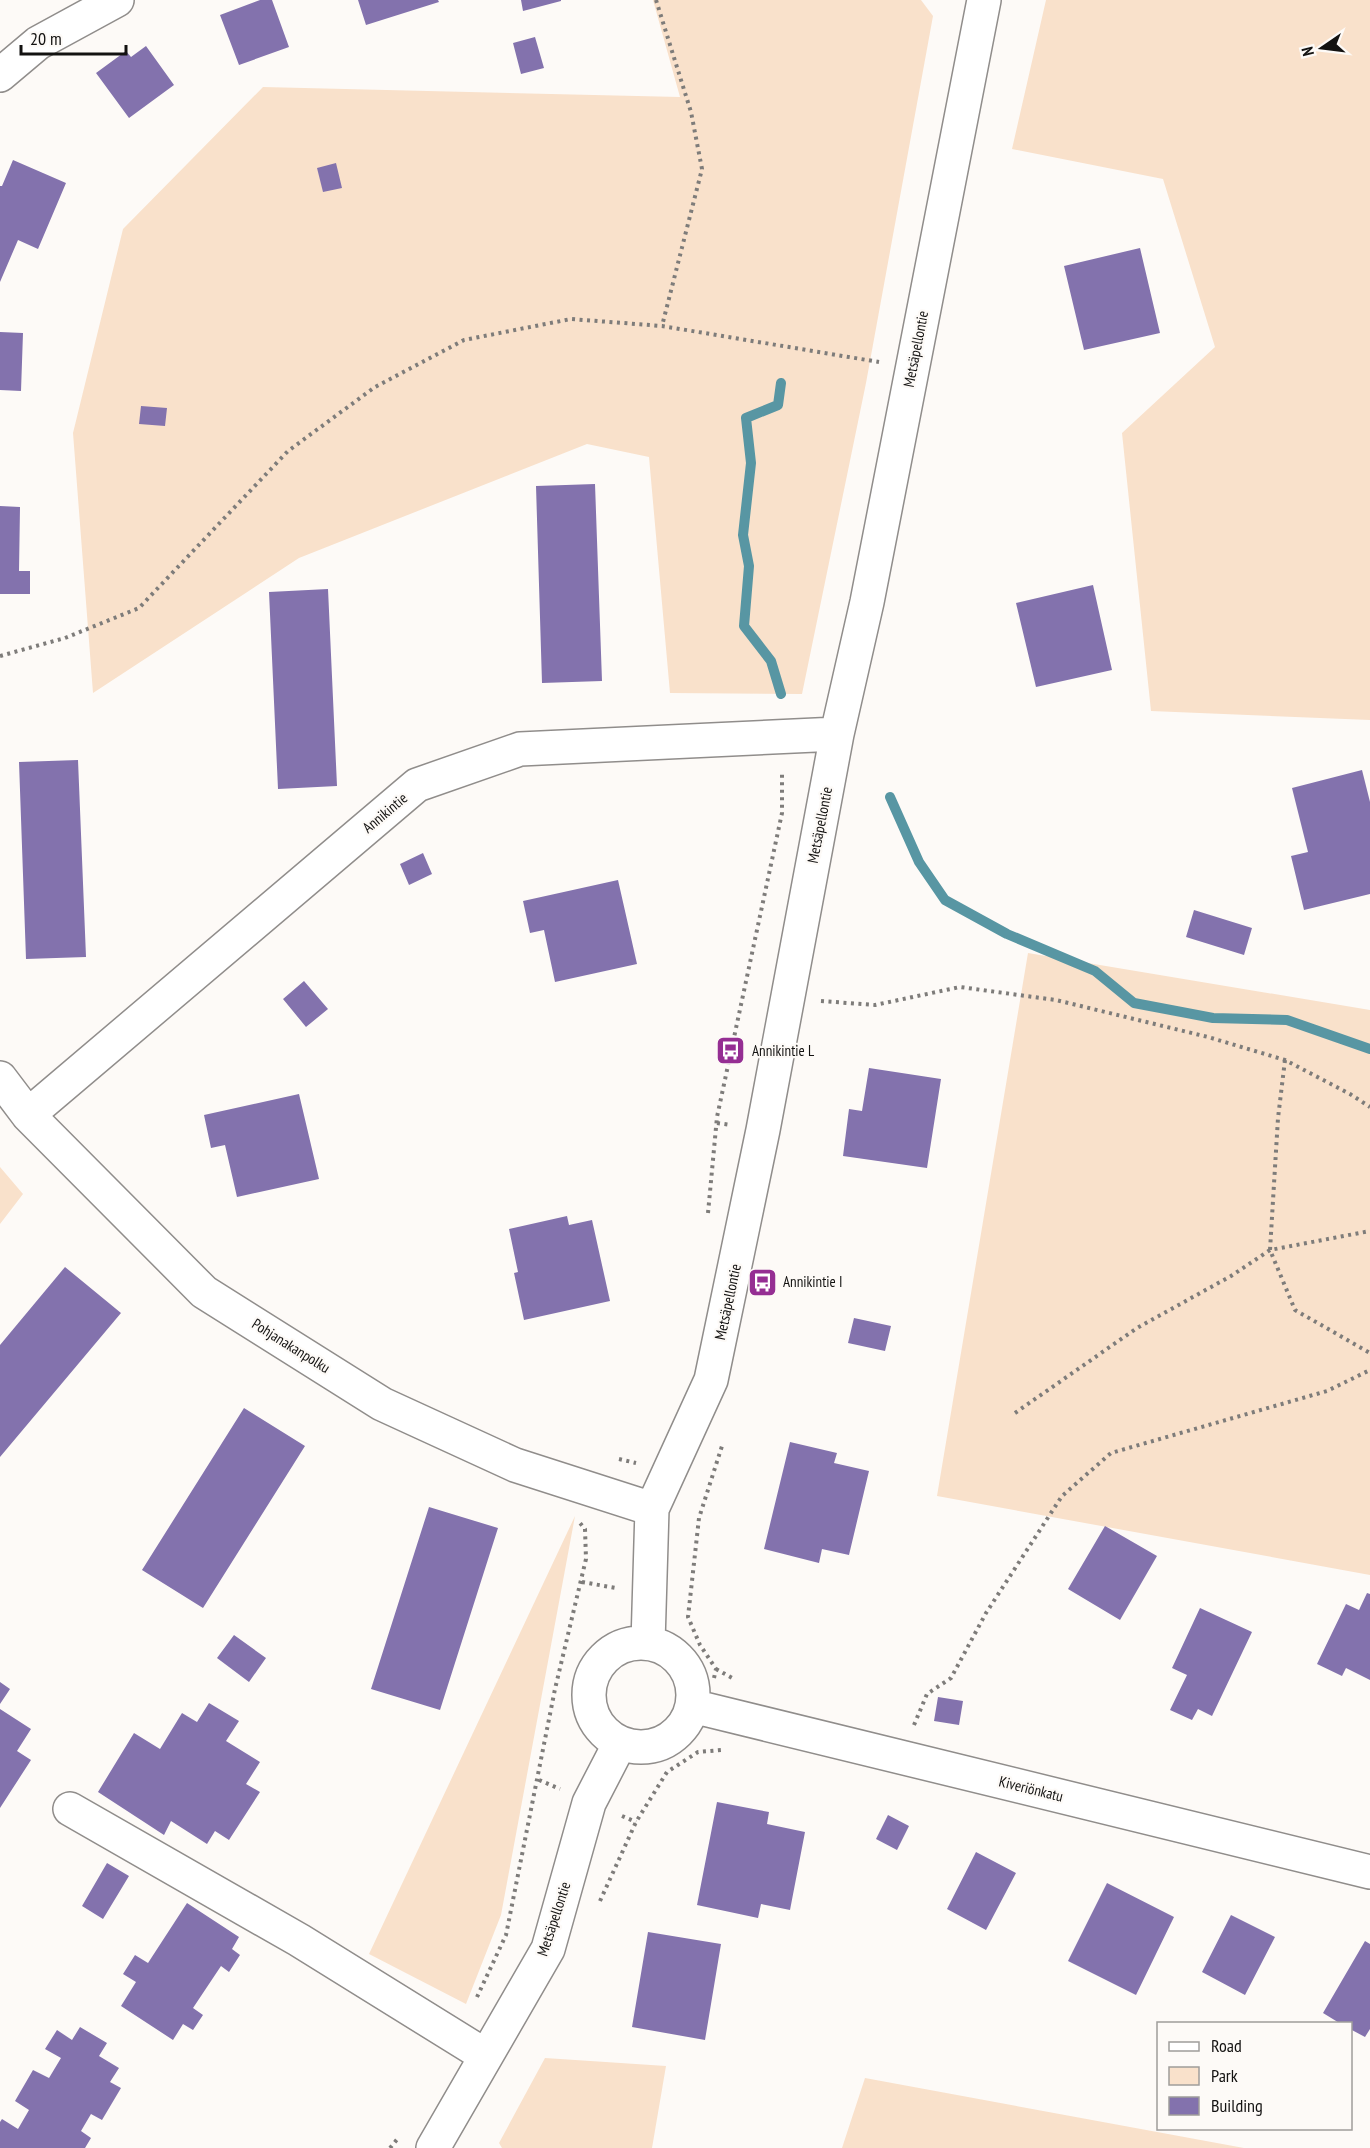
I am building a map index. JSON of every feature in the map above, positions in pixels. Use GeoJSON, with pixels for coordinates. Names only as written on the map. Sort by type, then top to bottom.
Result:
{"type":"FeatureCollection","features":[{"type":"Feature","properties":{"kind":"street"},"geometry":{"type":"LineString","coordinates":[[0,75],[38,43],[117,0]]}},
{"type":"Feature","properties":{"kind":"street","name":"Metsäpellontie"},"geometry":{"type":"LineString","coordinates":[[648,1643],[652,1509],[711,1380],[763,1130],[837,734],[867,602],[984,0]]}},
{"type":"Feature","properties":{"kind":"street","name":"Annikintie"},"geometry":{"type":"LineString","coordinates":[[28,1115],[417,785],[520,749],[837,734]]}},
{"type":"Feature","properties":{"kind":"street","name":"Pohjanakanpolku"},"geometry":{"type":"LineString","coordinates":[[0,1078],[28,1115],[204,1292],[382,1404],[515,1465],[652,1509]]}},
{"type":"Feature","properties":{"kind":"street"},"geometry":{"type":"LineString","coordinates":[[648,1643],[664,1648],[678,1658],[688,1672],[693,1689],[692,1706],[687,1720],[678,1732],[665,1742],[650,1747],[635,1747],[620,1743],[606,1734],[596,1721],[590,1705],[590,1689],[594,1673],[603,1660],[616,1650],[632,1644],[648,1643]]}},
{"type":"Feature","properties":{"kind":"street","name":"Kiveriönkatu"},"geometry":{"type":"LineString","coordinates":[[692,1706],[1370,1872]]}},
{"type":"Feature","properties":{"kind":"street","name":"Metsäpellontie"},"geometry":{"type":"LineString","coordinates":[[432,2148],[548,1949],[589,1803],[620,1743]]}},
{"type":"Feature","properties":{"kind":"street"},"geometry":{"type":"LineString","coordinates":[[70,1809],[299,1940],[486,2056]]}},
{"type":"Feature","properties":{"kind":"path"},"geometry":{"type":"LineString","coordinates":[[656,0],[691,112],[702,169],[662,326]]}},
{"type":"Feature","properties":{"kind":"path"},"geometry":{"type":"LineString","coordinates":[[0,656],[65,638],[139,608],[288,451],[375,387],[464,340],[571,319],[662,326],[882,362],[879,374]]}},
{"type":"Feature","properties":{"kind":"path"},"geometry":{"type":"LineString","coordinates":[[707,1217],[717,1117],[782,813],[782,737]]}},
{"type":"Feature","properties":{"kind":"path"},"geometry":{"type":"LineString","coordinates":[[818,1001],[875,1005],[960,987],[1056,1000],[1208,1037],[1285,1060],[1370,1107]]}},
{"type":"Feature","properties":{"kind":"path"},"geometry":{"type":"LineString","coordinates":[[1285,1060],[1278,1118],[1270,1250],[1295,1310],[1370,1353]]}},
{"type":"Feature","properties":{"kind":"path"},"geometry":{"type":"LineString","coordinates":[[1015,1413],[1137,1329],[1230,1276],[1270,1250],[1370,1231]]}},
{"type":"Feature","properties":{"kind":"path"},"geometry":{"type":"LineString","coordinates":[[912,1729],[927,1694],[951,1678],[986,1613],[1062,1496],[1111,1453],[1327,1391],[1370,1370]]}},
{"type":"Feature","properties":{"kind":"path"},"geometry":{"type":"LineString","coordinates":[[458,2039],[506,1935],[555,1689],[586,1559],[585,1529],[588,1488],[602,1456],[642,1464]]}},
{"type":"Feature","properties":{"kind":"path"},"geometry":{"type":"LineString","coordinates":[[578,1521],[585,1529]]}},
{"type":"Feature","properties":{"kind":"path"},"geometry":{"type":"LineString","coordinates":[[598,1906],[636,1822],[667,1772],[698,1752],[729,1750]]}},
{"type":"Feature","properties":{"kind":"path"},"geometry":{"type":"LineString","coordinates":[[390,2148],[404,2132]]}},
{"type":"Feature","properties":{"kind":"green space"},"geometry":{"type":"Polygon","coordinates":[[[653,0],[921,0],[933,16],[866,383],[802,694],[670,693],[649,457],[587,444],[299,558],[93,693],[73,433],[123,229],[263,87],[680,97],[653,0]]]}},
{"type":"Feature","properties":{"kind":"green space"},"geometry":{"type":"Polygon","coordinates":[[[1046,0],[1370,0],[1370,720],[1151,711],[1122,433],[1215,347],[1163,179],[1012,149],[1046,0]]]}},
{"type":"Feature","properties":{"kind":"green space"},"geometry":{"type":"Polygon","coordinates":[[[1028,953],[1370,1010],[1370,1575],[937,1496],[1028,953]]]}},
{"type":"Feature","properties":{"kind":"green space"},"geometry":{"type":"Polygon","coordinates":[[[0,1167],[23,1194],[0,1224],[0,1167]]]}},
{"type":"Feature","properties":{"kind":"green space"},"geometry":{"type":"Polygon","coordinates":[[[575,1516],[501,1915],[466,2004],[369,1954],[575,1516]]]}},
{"type":"Feature","properties":{"kind":"green space"},"geometry":{"type":"Polygon","coordinates":[[[545,2058],[666,2066],[652,2148],[502,2148],[499,2143],[545,2058]]]}},
{"type":"Feature","properties":{"kind":"green space"},"geometry":{"type":"Polygon","coordinates":[[[865,2078],[1244,2148],[842,2148],[865,2078]]]}},
{"type":"Feature","properties":{"kind":"building"},"geometry":{"type":"Polygon","coordinates":[[[260,0],[272,0],[289,47],[239,65],[220,15],[260,0]]]}},
{"type":"Feature","properties":{"kind":"building"},"geometry":{"type":"Polygon","coordinates":[[[358,0],[438,0],[439,2],[366,25],[358,0]]]}},
{"type":"Feature","properties":{"kind":"building"},"geometry":{"type":"Polygon","coordinates":[[[521,0],[561,0],[561,1],[523,11],[521,0]]]}},
{"type":"Feature","properties":{"kind":"building"},"geometry":{"type":"Polygon","coordinates":[[[535,37],[544,68],[521,74],[513,43],[535,37]]]}},
{"type":"Feature","properties":{"kind":"building"},"geometry":{"type":"Polygon","coordinates":[[[146,46],[174,85],[129,118],[96,73],[126,51],[131,57],[146,46]]]}},
{"type":"Feature","properties":{"kind":"building"},"geometry":{"type":"Polygon","coordinates":[[[13,160],[66,183],[38,249],[18,240],[0,282],[0,186],[13,160]]]}},
{"type":"Feature","properties":{"kind":"building"},"geometry":{"type":"Polygon","coordinates":[[[336,163],[342,188],[323,192],[317,168],[336,163]]]}},
{"type":"Feature","properties":{"kind":"building"},"geometry":{"type":"Polygon","coordinates":[[[1140,248],[1160,333],[1084,350],[1064,266],[1140,248]]]}},
{"type":"Feature","properties":{"kind":"building"},"geometry":{"type":"Polygon","coordinates":[[[0,332],[23,333],[21,391],[0,390],[0,332]]]}},
{"type":"Feature","properties":{"kind":"building"},"geometry":{"type":"Polygon","coordinates":[[[141,406],[167,408],[165,426],[139,424],[141,406]]]}},
{"type":"Feature","properties":{"kind":"building"},"geometry":{"type":"Polygon","coordinates":[[[595,484],[602,681],[542,683],[536,486],[595,484]]]}},
{"type":"Feature","properties":{"kind":"building"},"geometry":{"type":"Polygon","coordinates":[[[0,506],[20,507],[19,571],[30,571],[30,594],[0,594],[0,506]]]}},
{"type":"Feature","properties":{"kind":"building"},"geometry":{"type":"Polygon","coordinates":[[[1093,585],[1112,670],[1036,687],[1016,603],[1093,585]]]}},
{"type":"Feature","properties":{"kind":"building"},"geometry":{"type":"Polygon","coordinates":[[[328,589],[337,786],[278,789],[269,592],[328,589]]]}},
{"type":"Feature","properties":{"kind":"building"},"geometry":{"type":"Polygon","coordinates":[[[78,760],[86,957],[26,959],[19,762],[78,760]]]}},
{"type":"Feature","properties":{"kind":"building"},"geometry":{"type":"Polygon","coordinates":[[[1362,770],[1370,802],[1370,894],[1304,910],[1291,856],[1308,852],[1292,788],[1362,770]]]}},
{"type":"Feature","properties":{"kind":"building"},"geometry":{"type":"Polygon","coordinates":[[[423,853],[432,874],[409,885],[400,864],[423,853]]]}},
{"type":"Feature","properties":{"kind":"building"},"geometry":{"type":"Polygon","coordinates":[[[618,880],[637,964],[555,982],[544,930],[530,933],[523,901],[618,880]]]}},
{"type":"Feature","properties":{"kind":"building"},"geometry":{"type":"Polygon","coordinates":[[[1194,910],[1252,928],[1244,955],[1186,937],[1194,910]]]}},
{"type":"Feature","properties":{"kind":"building"},"geometry":{"type":"Polygon","coordinates":[[[304,981],[328,1009],[306,1027],[283,999],[304,981]]]}},
{"type":"Feature","properties":{"kind":"building"},"geometry":{"type":"Polygon","coordinates":[[[869,1068],[941,1079],[927,1168],[843,1156],[849,1109],[862,1111],[869,1068]]]}},
{"type":"Feature","properties":{"kind":"building"},"geometry":{"type":"Polygon","coordinates":[[[299,1094],[319,1179],[237,1197],[225,1145],[211,1148],[204,1115],[299,1094]]]}},
{"type":"Feature","properties":{"kind":"building"},"geometry":{"type":"Polygon","coordinates":[[[567,1216],[569,1225],[592,1220],[610,1301],[524,1320],[514,1273],[518,1272],[509,1229],[567,1216]]]}},
{"type":"Feature","properties":{"kind":"building"},"geometry":{"type":"Polygon","coordinates":[[[65,1267],[121,1313],[0,1457],[0,1345],[65,1267]]]}},
{"type":"Feature","properties":{"kind":"building"},"geometry":{"type":"Polygon","coordinates":[[[854,1318],[891,1326],[885,1351],[848,1343],[854,1318]]]}},
{"type":"Feature","properties":{"kind":"building"},"geometry":{"type":"Polygon","coordinates":[[[244,1408],[305,1446],[203,1608],[142,1570],[244,1408]]]}},
{"type":"Feature","properties":{"kind":"building"},"geometry":{"type":"Polygon","coordinates":[[[790,1442],[837,1453],[834,1463],[869,1471],[849,1555],[822,1549],[819,1563],[764,1549],[790,1442]]]}},
{"type":"Feature","properties":{"kind":"building"},"geometry":{"type":"Polygon","coordinates":[[[429,1507],[498,1528],[440,1710],[371,1689],[429,1507]]]}},
{"type":"Feature","properties":{"kind":"building"},"geometry":{"type":"Polygon","coordinates":[[[1105,1526],[1157,1556],[1120,1620],[1068,1589],[1105,1526]]]}},
{"type":"Feature","properties":{"kind":"building"},"geometry":{"type":"Polygon","coordinates":[[[1367,1593],[1370,1594],[1370,1680],[1346,1668],[1342,1676],[1317,1664],[1346,1604],[1359,1610],[1367,1593]]]}},
{"type":"Feature","properties":{"kind":"building"},"geometry":{"type":"Polygon","coordinates":[[[1200,1608],[1252,1632],[1212,1716],[1198,1709],[1192,1720],[1170,1710],[1187,1675],[1172,1668],[1200,1608]]]}},
{"type":"Feature","properties":{"kind":"building"},"geometry":{"type":"Polygon","coordinates":[[[234,1635],[266,1658],[249,1682],[217,1658],[234,1635]]]}},
{"type":"Feature","properties":{"kind":"building"},"geometry":{"type":"Polygon","coordinates":[[[0,1682],[10,1689],[0,1704],[0,1682]]]}},
{"type":"Feature","properties":{"kind":"building"},"geometry":{"type":"Polygon","coordinates":[[[938,1697],[963,1701],[959,1725],[934,1721],[938,1697]]]}},
{"type":"Feature","properties":{"kind":"building"},"geometry":{"type":"Polygon","coordinates":[[[209,1703],[239,1721],[226,1741],[260,1762],[246,1784],[260,1792],[229,1840],[215,1831],[207,1844],[171,1821],[164,1835],[98,1792],[134,1733],[160,1749],[182,1713],[197,1722],[209,1703]]]}},
{"type":"Feature","properties":{"kind":"building"},"geometry":{"type":"Polygon","coordinates":[[[0,1709],[31,1729],[17,1751],[31,1760],[0,1808],[0,1709]]]}},
{"type":"Feature","properties":{"kind":"building"},"geometry":{"type":"Polygon","coordinates":[[[717,1802],[769,1812],[767,1824],[805,1832],[790,1910],[761,1904],[758,1918],[697,1905],[717,1802]]]}},
{"type":"Feature","properties":{"kind":"building"},"geometry":{"type":"Polygon","coordinates":[[[888,1815],[909,1826],[897,1850],[876,1839],[888,1815]]]}},
{"type":"Feature","properties":{"kind":"building"},"geometry":{"type":"Polygon","coordinates":[[[976,1852],[1016,1873],[986,1930],[947,1909],[976,1852]]]}},
{"type":"Feature","properties":{"kind":"building"},"geometry":{"type":"Polygon","coordinates":[[[107,1863],[129,1876],[103,1919],[82,1906],[107,1863]]]}},
{"type":"Feature","properties":{"kind":"building"},"geometry":{"type":"Polygon","coordinates":[[[1107,1883],[1174,1917],[1136,1995],[1068,1961],[1107,1883]]]}},
{"type":"Feature","properties":{"kind":"building"},"geometry":{"type":"Polygon","coordinates":[[[187,1903],[239,1937],[232,1949],[240,1955],[229,1972],[221,1966],[193,2008],[203,2015],[193,2030],[183,2024],[173,2040],[121,2006],[136,1982],[123,1974],[135,1955],[148,1963],[187,1903]]]}},
{"type":"Feature","properties":{"kind":"building"},"geometry":{"type":"Polygon","coordinates":[[[1231,1915],[1275,1937],[1245,1995],[1202,1972],[1231,1915]]]}},
{"type":"Feature","properties":{"kind":"building"},"geometry":{"type":"Polygon","coordinates":[[[648,1932],[721,1944],[705,2040],[632,2027],[648,1932]]]}},
{"type":"Feature","properties":{"kind":"building"},"geometry":{"type":"Polygon","coordinates":[[[1365,1941],[1370,1944],[1370,2029],[1365,2037],[1352,2030],[1352,2022],[1338,2022],[1323,2013],[1365,1941]]]}},
{"type":"Feature","properties":{"kind":"building"},"geometry":{"type":"Polygon","coordinates":[[[80,2027],[107,2043],[99,2056],[119,2068],[110,2082],[121,2088],[102,2120],[91,2114],[81,2131],[91,2138],[85,2148],[0,2148],[2,2119],[18,2129],[29,2110],[15,2101],[33,2070],[49,2078],[61,2058],[45,2049],[57,2030],[72,2040],[80,2027]]]}},
{"type":"Feature","properties":{"kind":"waterway"},"geometry":{"type":"LineString","coordinates":[[781,383],[778,405],[746,418],[751,463],[743,535],[749,566],[744,626],[771,661],[781,694]]}},
{"type":"Feature","properties":{"kind":"waterway"},"geometry":{"type":"LineString","coordinates":[[890,797],[919,862],[945,900],[1007,934],[1095,971],[1134,1003],[1213,1018],[1287,1020],[1370,1049]]}},
{"type":"Feature","properties":{"kind":"place","name":"Annikintie L"},"geometry":{"type":"Point","coordinates":[731,1051]}},
{"type":"Feature","properties":{"kind":"place","name":"Annikintie I"},"geometry":{"type":"Point","coordinates":[762,1282]}}]}
